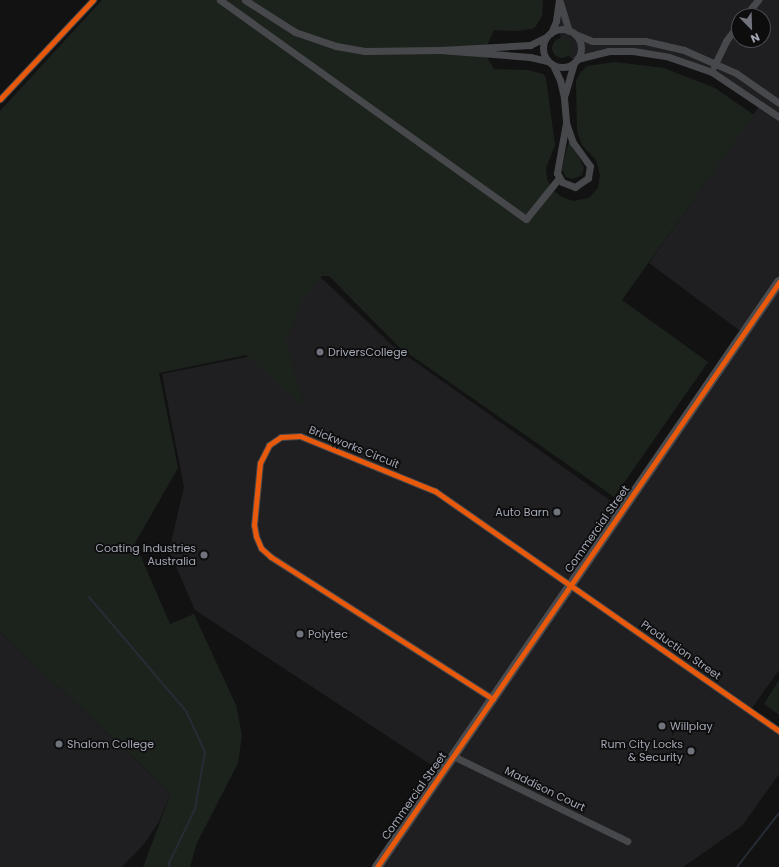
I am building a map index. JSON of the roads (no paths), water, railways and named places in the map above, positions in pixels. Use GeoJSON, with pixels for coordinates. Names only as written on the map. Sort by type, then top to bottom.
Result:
{"type":"FeatureCollection","features":[{"type":"Feature","properties":{"kind":"street"},"geometry":{"type":"LineString","coordinates":[[0,99],[93,0]]}},
{"type":"Feature","properties":{"kind":"street"},"geometry":{"type":"LineString","coordinates":[[220,0],[526,218],[559,178]]}},
{"type":"Feature","properties":{"kind":"street"},"geometry":{"type":"LineString","coordinates":[[245,0],[295,32],[336,46],[379,52],[530,45],[557,30],[572,32],[592,40],[645,41],[668,45],[716,62],[750,82],[779,103]]}},
{"type":"Feature","properties":{"kind":"street"},"geometry":{"type":"LineString","coordinates":[[559,0],[556,21],[543,50],[560,80],[564,98],[566,123],[563,150],[557,168],[559,178],[566,185],[575,187],[585,182],[590,172],[588,162],[573,143],[566,123]]}},
{"type":"Feature","properties":{"kind":"street"},"geometry":{"type":"LineString","coordinates":[[559,0],[572,32],[580,45],[564,98]]}},
{"type":"Feature","properties":{"kind":"street"},"geometry":{"type":"LineString","coordinates":[[751,8],[758,0]]}},
{"type":"Feature","properties":{"kind":"street"},"geometry":{"type":"LineString","coordinates":[[712,72],[726,41],[731,34]]}},
{"type":"Feature","properties":{"kind":"street"},"geometry":{"type":"LineString","coordinates":[[440,50],[530,57],[565,67],[575,61],[599,52],[633,51],[669,57],[712,72],[779,117]]}},
{"type":"Feature","properties":{"kind":"street","name":"Commercial Street"},"geometry":{"type":"LineString","coordinates":[[377,867],[779,282]]}},
{"type":"Feature","properties":{"kind":"street","name":"Brickworks Circuit"},"geometry":{"type":"LineString","coordinates":[[493,699],[271,557],[261,548],[256,536],[254,525],[260,463],[265,450],[281,437],[300,436],[419,484],[450,500],[571,584]]}},
{"type":"Feature","properties":{"kind":"street","name":"Production Street"},"geometry":{"type":"LineString","coordinates":[[571,584],[779,731]]}},
{"type":"Feature","properties":{"kind":"street","name":"Maddison Court"},"geometry":{"type":"LineString","coordinates":[[453,756],[627,841]]}},
{"type":"Feature","properties":{"kind":"waterway"},"geometry":{"type":"LineString","coordinates":[[89,597],[186,711],[205,752],[195,809],[169,863],[169,867]]}},
{"type":"Feature","properties":{"kind":"waterway"},"geometry":{"type":"LineString","coordinates":[[737,867],[779,813]]}},
{"type":"Feature","properties":{"kind":"place","name":"DriversCollege"},"geometry":{"type":"Point","coordinates":[320,352]}},
{"type":"Feature","properties":{"kind":"place","name":"Auto Barn"},"geometry":{"type":"Point","coordinates":[557,512]}},
{"type":"Feature","properties":{"kind":"place","name":"Coating Industries Australia"},"geometry":{"type":"Point","coordinates":[204,555]}},
{"type":"Feature","properties":{"kind":"place","name":"Polytec"},"geometry":{"type":"Point","coordinates":[300,634]}},
{"type":"Feature","properties":{"kind":"place","name":"Willplay"},"geometry":{"type":"Point","coordinates":[662,726]}},
{"type":"Feature","properties":{"kind":"place","name":"Shalom College"},"geometry":{"type":"Point","coordinates":[59,744]}},
{"type":"Feature","properties":{"kind":"place","name":"Rum City Locks & Security"},"geometry":{"type":"Point","coordinates":[691,751]}}]}
